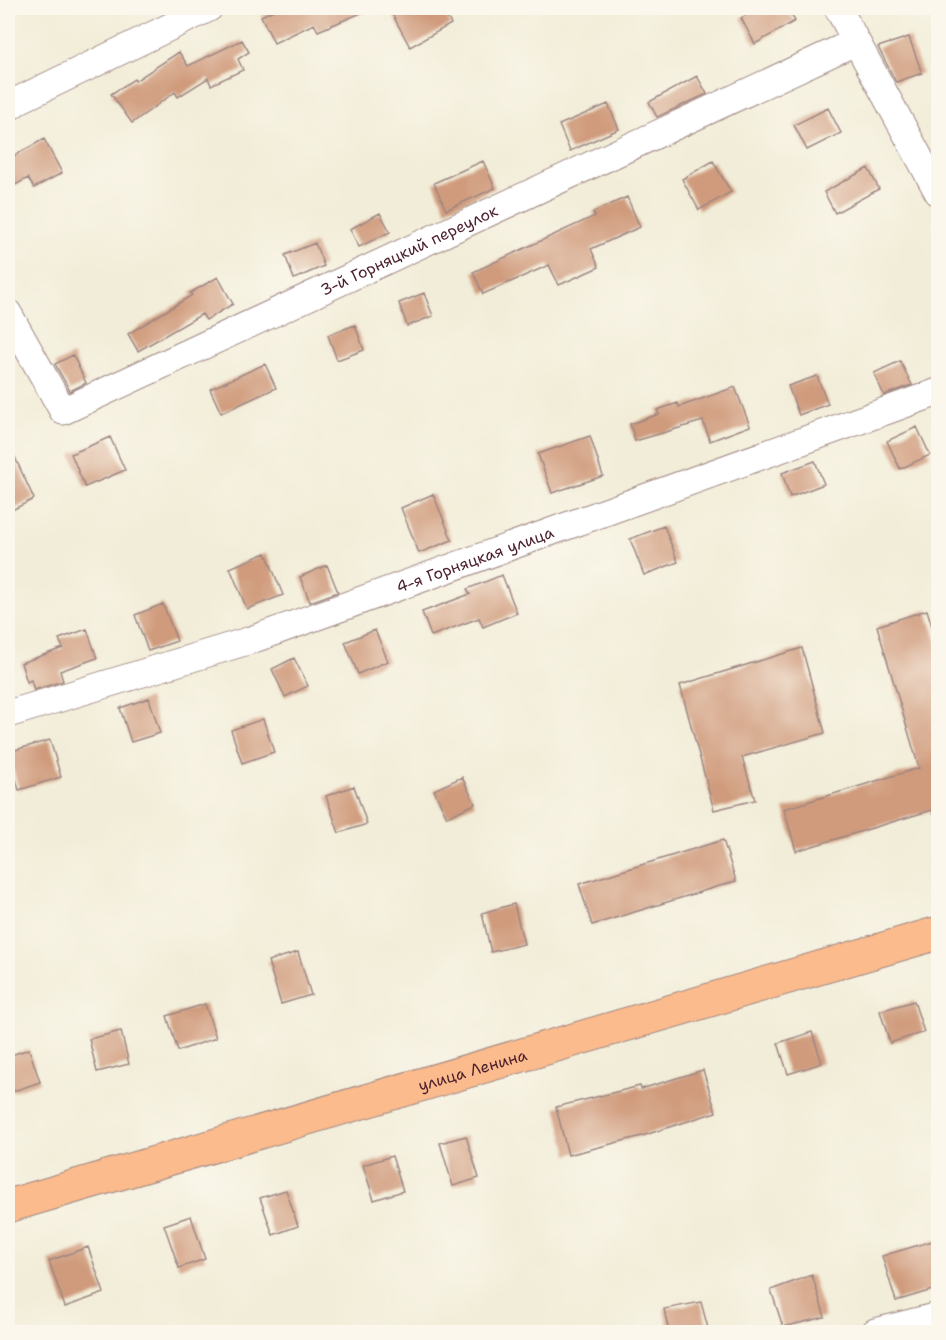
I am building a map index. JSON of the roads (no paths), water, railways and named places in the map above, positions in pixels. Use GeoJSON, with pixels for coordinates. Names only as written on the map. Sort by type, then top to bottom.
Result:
{"type":"FeatureCollection","features":[{"type":"Feature","properties":{"kind":"main road","name":"улица Ленина"},"geometry":{"type":"LineString","coordinates":[[8,1206],[939,933]]}},
{"type":"Feature","properties":{"kind":"street"},"geometry":{"type":"LineString","coordinates":[[11,96],[209,8]]}},
{"type":"Feature","properties":{"kind":"street"},"geometry":{"type":"LineString","coordinates":[[838,8],[939,192]]}},
{"type":"Feature","properties":{"kind":"street","name":"3-й Горняцкий переулок"},"geometry":{"type":"LineString","coordinates":[[8,313],[63,411],[855,42]]}},
{"type":"Feature","properties":{"kind":"street","name":"4-я Горняцкая улица"},"geometry":{"type":"LineString","coordinates":[[8,714],[251,640],[939,392]]}},
{"type":"Feature","properties":{"kind":"street"},"geometry":{"type":"LineString","coordinates":[[875,1332],[939,1317]]}}]}
